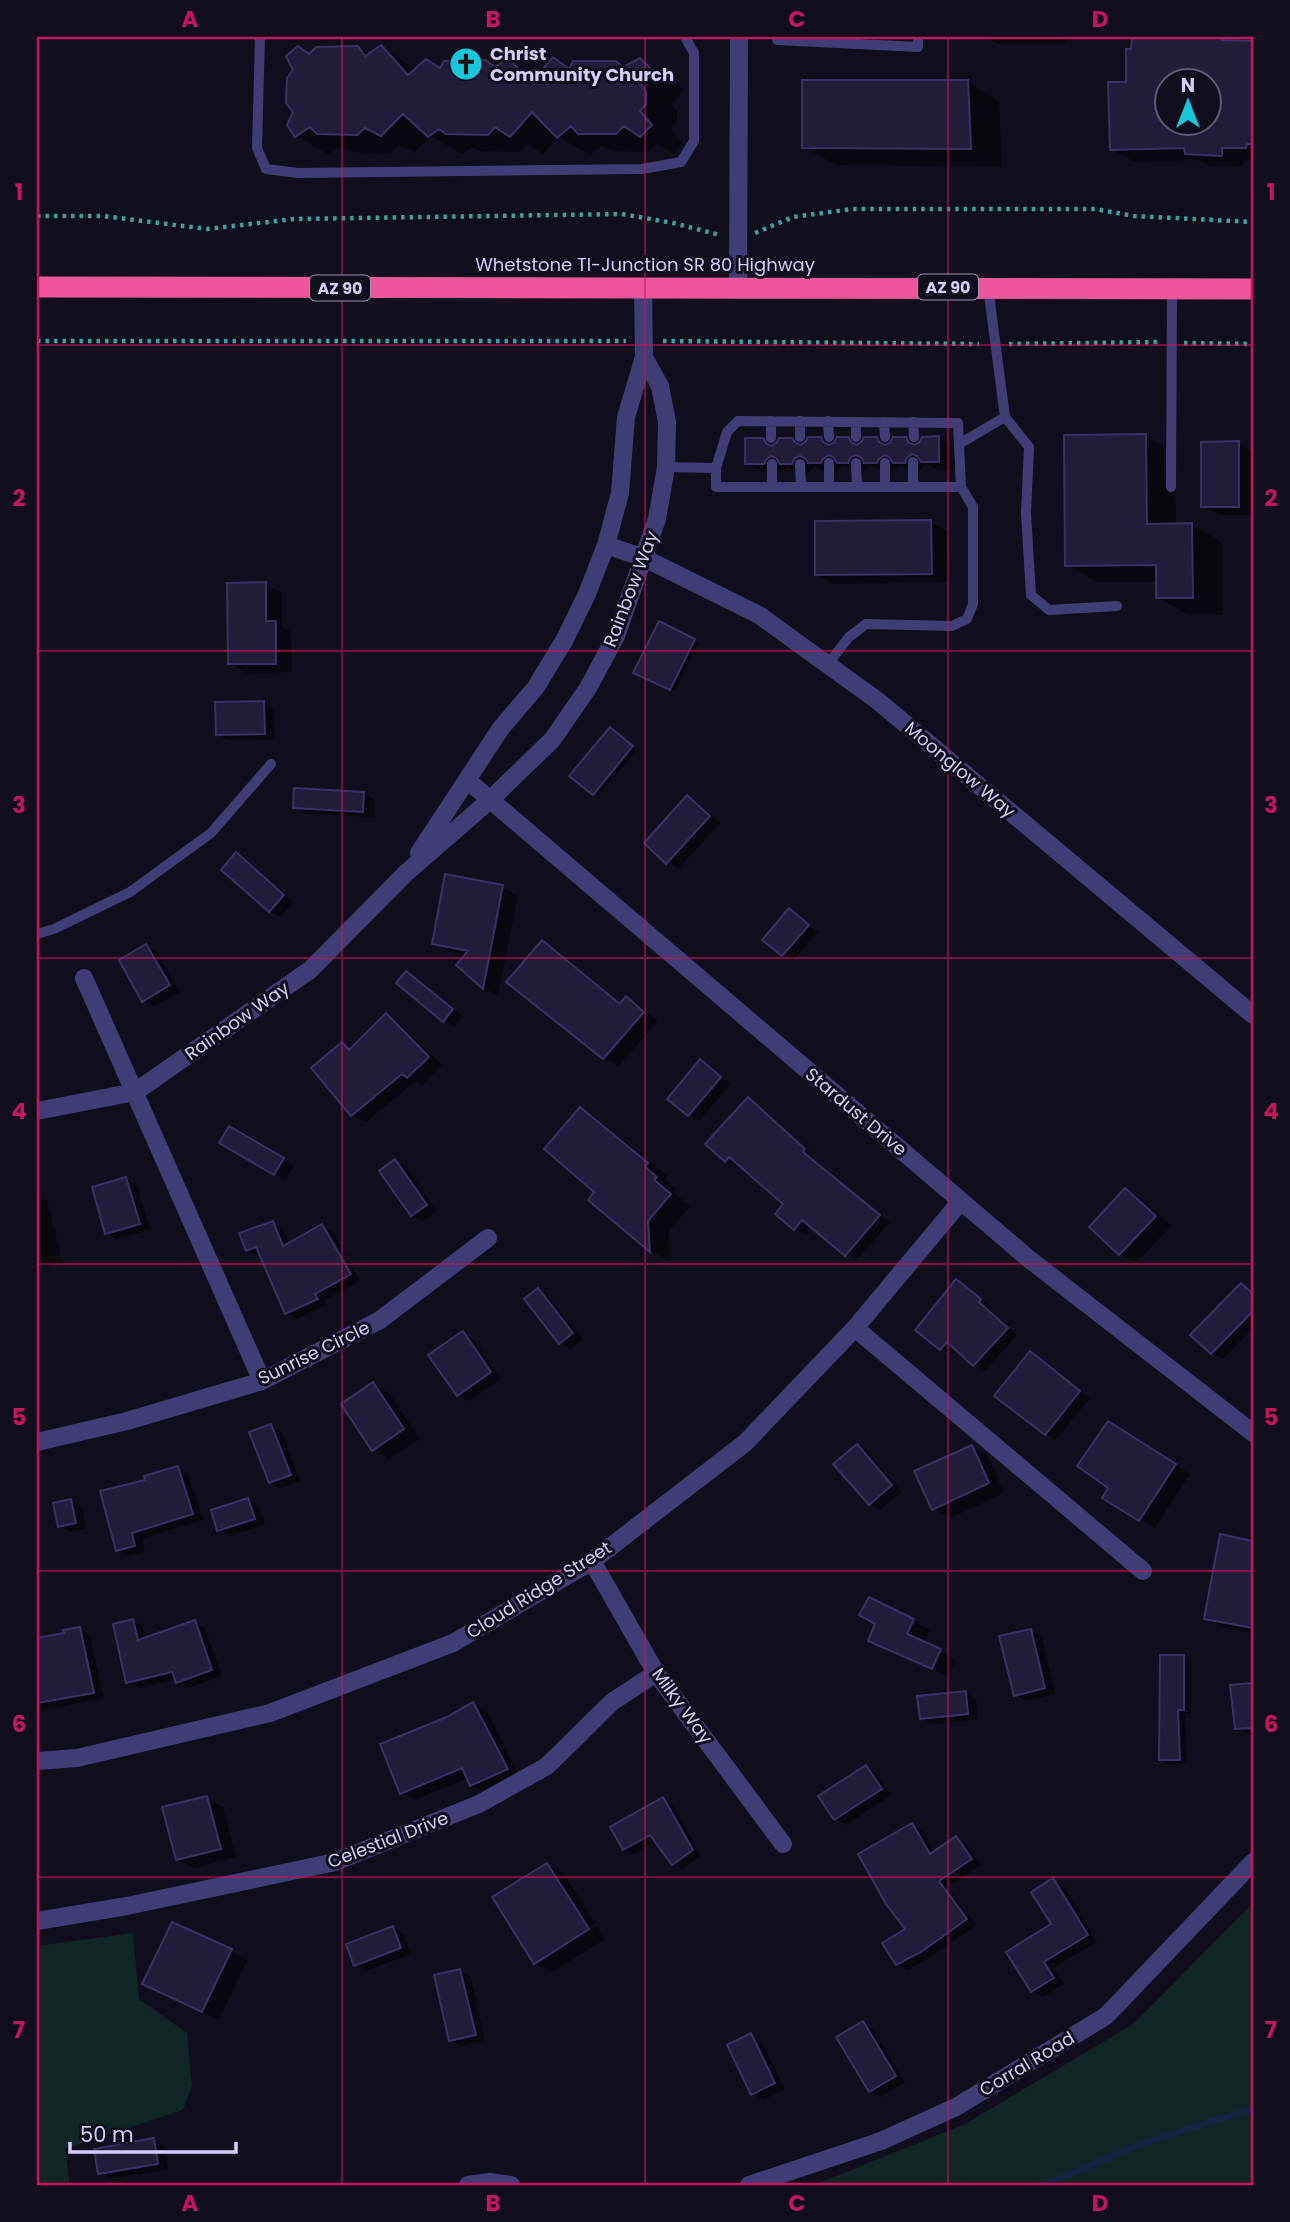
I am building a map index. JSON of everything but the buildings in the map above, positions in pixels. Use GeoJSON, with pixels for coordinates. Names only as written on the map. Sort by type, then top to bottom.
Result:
{"type":"FeatureCollection","features":[{"type":"Feature","properties":{"kind":"highway","name":"Whetstone TI-Junction SR 80 Highway"},"geometry":{"type":"LineString","coordinates":[[37,287],[1253,289]]}},
{"type":"Feature","properties":{"kind":"street"},"geometry":{"type":"LineString","coordinates":[[738,287],[739,37]]}},
{"type":"Feature","properties":{"kind":"street","name":"Rainbow Way"},"geometry":{"type":"LineString","coordinates":[[406,873],[501,728],[536,687],[565,639],[587,594],[606,545],[620,493],[626,417],[644,357],[643,289]]}},
{"type":"Feature","properties":{"kind":"street","name":"Rainbow Way"},"geometry":{"type":"LineString","coordinates":[[37,1111],[135,1092],[310,970],[406,873],[490,800],[552,740],[589,688],[617,636],[657,519],[666,467],[667,422],[660,386],[644,357]]}},
{"type":"Feature","properties":{"kind":"street","name":"Moonglow Way"},"geometry":{"type":"LineString","coordinates":[[606,545],[645,558],[759,615],[828,664],[878,701],[1253,1016]]}},
{"type":"Feature","properties":{"kind":"street","name":"Stardust Drive"},"geometry":{"type":"LineString","coordinates":[[467,780],[1029,1259],[1253,1433]]}},
{"type":"Feature","properties":{"kind":"street"},"geometry":{"type":"LineString","coordinates":[[84,978],[262,1381]]}},
{"type":"Feature","properties":{"kind":"street","name":"Cloud Ridge Street"},"geometry":{"type":"LineString","coordinates":[[37,1761],[77,1758],[270,1713],[453,1643],[592,1561],[745,1443],[855,1328],[961,1201]]}},
{"type":"Feature","properties":{"kind":"street","name":"Sunrise Circle"},"geometry":{"type":"LineString","coordinates":[[37,1442],[127,1421],[262,1381],[380,1320],[488,1238]]}},
{"type":"Feature","properties":{"kind":"street"},"geometry":{"type":"LineString","coordinates":[[855,1328],[1143,1570]]}},
{"type":"Feature","properties":{"kind":"street","name":"Milky Way"},"geometry":{"type":"LineString","coordinates":[[592,1561],[656,1673],[783,1844]]}},
{"type":"Feature","properties":{"kind":"street","name":"Celestial Drive"},"geometry":{"type":"LineString","coordinates":[[37,1921],[127,1906],[335,1863],[479,1804],[547,1766],[612,1702],[656,1673]]}},
{"type":"Feature","properties":{"kind":"street","name":"Corral Road"},"geometry":{"type":"LineString","coordinates":[[749,2185],[881,2141],[956,2107],[1105,2016],[1253,1862]]}},
{"type":"Feature","properties":{"kind":"street"},"geometry":{"type":"LineString","coordinates":[[468,2185],[490,2182],[511,2185]]}},
{"type":"Feature","properties":{"kind":"lane"},"geometry":{"type":"LineString","coordinates":[[260,37],[257,148],[266,169],[298,173],[642,169],[681,162],[694,141],[694,53],[685,37]]}},
{"type":"Feature","properties":{"kind":"lane"},"geometry":{"type":"LineString","coordinates":[[777,40],[918,47],[918,37]]}},
{"type":"Feature","properties":{"kind":"lane"},"geometry":{"type":"LineString","coordinates":[[988,287],[1004,416],[1029,447],[1026,513],[1031,595],[1049,610],[1117,606]]}},
{"type":"Feature","properties":{"kind":"lane"},"geometry":{"type":"LineString","coordinates":[[1171,487],[1172,289]]}},
{"type":"Feature","properties":{"kind":"lane"},"geometry":{"type":"LineString","coordinates":[[959,444],[1004,416]]}},
{"type":"Feature","properties":{"kind":"lane"},"geometry":{"type":"LineString","coordinates":[[828,664],[849,637],[866,624],[952,626],[967,619],[973,604],[973,507],[961,487],[958,423],[738,421],[727,432],[716,468],[716,487],[961,487]]}},
{"type":"Feature","properties":{"kind":"lane"},"geometry":{"type":"LineString","coordinates":[[771,421],[771,438]]}},
{"type":"Feature","properties":{"kind":"lane"},"geometry":{"type":"LineString","coordinates":[[800,421],[800,438]]}},
{"type":"Feature","properties":{"kind":"lane"},"geometry":{"type":"LineString","coordinates":[[828,421],[829,438]]}},
{"type":"Feature","properties":{"kind":"lane"},"geometry":{"type":"LineString","coordinates":[[856,422],[856,437]]}},
{"type":"Feature","properties":{"kind":"lane"},"geometry":{"type":"LineString","coordinates":[[884,422],[885,437]]}},
{"type":"Feature","properties":{"kind":"lane"},"geometry":{"type":"LineString","coordinates":[[913,422],[914,437]]}},
{"type":"Feature","properties":{"kind":"lane"},"geometry":{"type":"LineString","coordinates":[[829,463],[829,487]]}},
{"type":"Feature","properties":{"kind":"lane"},"geometry":{"type":"LineString","coordinates":[[856,463],[857,487]]}},
{"type":"Feature","properties":{"kind":"lane"},"geometry":{"type":"LineString","coordinates":[[885,463],[885,487]]}},
{"type":"Feature","properties":{"kind":"lane"},"geometry":{"type":"LineString","coordinates":[[913,463],[913,487]]}},
{"type":"Feature","properties":{"kind":"lane"},"geometry":{"type":"LineString","coordinates":[[772,464],[772,487]]}},
{"type":"Feature","properties":{"kind":"lane"},"geometry":{"type":"LineString","coordinates":[[800,464],[801,487]]}},
{"type":"Feature","properties":{"kind":"lane"},"geometry":{"type":"LineString","coordinates":[[666,467],[716,468]]}},
{"type":"Feature","properties":{"kind":"lane"},"geometry":{"type":"LineString","coordinates":[[37,934],[54,929],[130,892],[191,848],[211,833],[271,764]]}},
{"type":"Feature","properties":{"kind":"path"},"geometry":{"type":"LineString","coordinates":[[37,216],[103,216],[207,229],[294,219],[622,214],[673,223],[738,240],[793,217],[852,209],[1095,209],[1135,216],[1253,222]]}},
{"type":"Feature","properties":{"kind":"green space"},"geometry":{"type":"Polygon","coordinates":[[[1253,1903],[1253,2185],[814,2185],[965,2124],[1133,2024],[1253,1903]]]}},
{"type":"Feature","properties":{"kind":"green space"},"geometry":{"type":"Polygon","coordinates":[[[133,1933],[139,1999],[187,2033],[192,2085],[183,2110],[65,2149],[70,2185],[37,2185],[37,1946],[133,1933]]]}},
{"type":"Feature","properties":{"kind":"waterway"},"geometry":{"type":"LineString","coordinates":[[1044,2185],[1145,2142],[1253,2109]]}},
{"type":"Feature","properties":{"kind":"place","name":"Christ Community Church"},"geometry":{"type":"Point","coordinates":[466,64]}}]}
